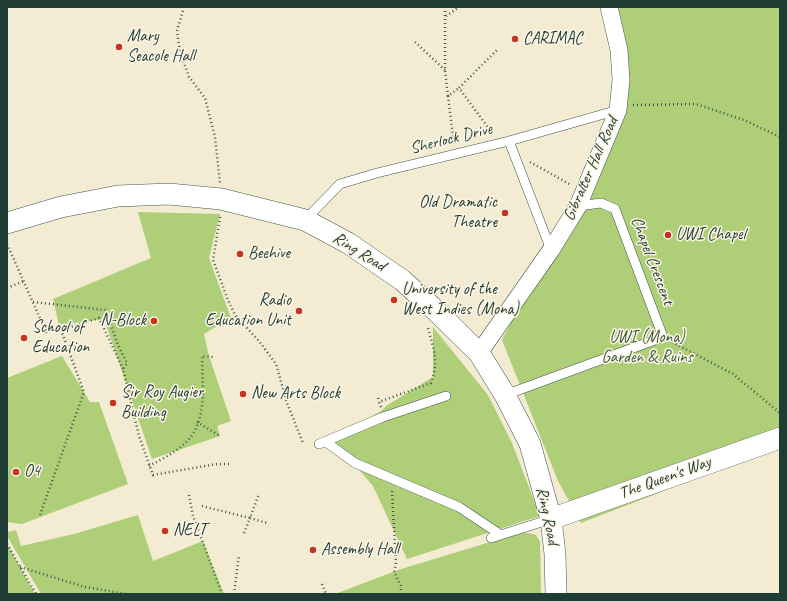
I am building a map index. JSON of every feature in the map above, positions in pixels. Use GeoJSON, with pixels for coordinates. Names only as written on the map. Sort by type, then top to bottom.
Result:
{"type":"FeatureCollection","features":[{"type":"Feature","properties":{"kind":"street","name":"Gibralter Hall Road"},"geometry":{"type":"LineString","coordinates":[[479,353],[551,250],[582,198],[622,108],[619,50],[609,7]]}},
{"type":"Feature","properties":{"kind":"street","name":"Ring Road"},"geometry":{"type":"LineString","coordinates":[[7,223],[60,207],[118,196],[169,194],[221,199],[305,220],[348,243],[402,280],[479,353],[505,395],[530,444],[551,519],[555,554],[556,594]]}},
{"type":"Feature","properties":{"kind":"street","name":"The Queen's Way"},"geometry":{"type":"LineString","coordinates":[[551,519],[780,438]]}},
{"type":"Feature","properties":{"kind":"lane","name":"Sherlock Drive"},"geometry":{"type":"LineString","coordinates":[[305,220],[340,184],[506,142],[622,108]]}},
{"type":"Feature","properties":{"kind":"lane"},"geometry":{"type":"LineString","coordinates":[[506,142],[518,164],[551,250]]}},
{"type":"Feature","properties":{"kind":"lane","name":"Chapel Crescent"},"geometry":{"type":"LineString","coordinates":[[582,198],[601,203],[615,209],[663,337]]}},
{"type":"Feature","properties":{"kind":"lane"},"geometry":{"type":"LineString","coordinates":[[505,395],[663,337]]}},
{"type":"Feature","properties":{"kind":"lane"},"geometry":{"type":"LineString","coordinates":[[446,396],[383,417],[322,443],[355,463],[392,480],[459,507],[501,535]]}},
{"type":"Feature","properties":{"kind":"lane"},"geometry":{"type":"LineString","coordinates":[[491,538],[551,519]]}},
{"type":"Feature","properties":{"kind":"path"},"geometry":{"type":"LineString","coordinates":[[184,7],[177,31],[180,52],[189,77],[205,98],[216,137],[220,187]]}},
{"type":"Feature","properties":{"kind":"path"},"geometry":{"type":"LineString","coordinates":[[445,7],[445,70],[455,154]]}},
{"type":"Feature","properties":{"kind":"path"},"geometry":{"type":"LineString","coordinates":[[446,17],[459,7]]}},
{"type":"Feature","properties":{"kind":"path"},"geometry":{"type":"LineString","coordinates":[[415,42],[445,70]]}},
{"type":"Feature","properties":{"kind":"path"},"geometry":{"type":"LineString","coordinates":[[448,96],[498,49]]}},
{"type":"Feature","properties":{"kind":"path"},"geometry":{"type":"LineString","coordinates":[[458,88],[497,140],[506,142]]}},
{"type":"Feature","properties":{"kind":"path"},"geometry":{"type":"LineString","coordinates":[[622,108],[696,104],[744,120],[780,137]]}},
{"type":"Feature","properties":{"kind":"path"},"geometry":{"type":"LineString","coordinates":[[518,164],[526,159],[562,181],[582,198]]}},
{"type":"Feature","properties":{"kind":"path"},"geometry":{"type":"LineString","coordinates":[[220,214],[213,260],[235,315],[259,341],[276,364],[288,403],[303,443]]}},
{"type":"Feature","properties":{"kind":"path"},"geometry":{"type":"LineString","coordinates":[[7,244],[47,334]]}},
{"type":"Feature","properties":{"kind":"path"},"geometry":{"type":"LineString","coordinates":[[7,288],[24,281]]}},
{"type":"Feature","properties":{"kind":"path"},"geometry":{"type":"LineString","coordinates":[[33,302],[106,310],[118,345],[127,363],[123,369]]}},
{"type":"Feature","properties":{"kind":"path"},"geometry":{"type":"LineString","coordinates":[[40,515],[84,392],[61,330],[99,318],[123,369],[139,436],[153,475],[217,464],[229,464]]}},
{"type":"Feature","properties":{"kind":"path"},"geometry":{"type":"LineString","coordinates":[[380,402],[431,383],[436,370],[437,361],[427,324]]}},
{"type":"Feature","properties":{"kind":"path"},"geometry":{"type":"LineString","coordinates":[[663,337],[733,374],[780,413]]}},
{"type":"Feature","properties":{"kind":"path"},"geometry":{"type":"LineString","coordinates":[[149,466],[183,445],[198,422],[202,408],[204,374],[202,356],[213,357]]}},
{"type":"Feature","properties":{"kind":"path"},"geometry":{"type":"LineString","coordinates":[[378,398],[382,411]]}},
{"type":"Feature","properties":{"kind":"path"},"geometry":{"type":"LineString","coordinates":[[198,422],[220,436]]}},
{"type":"Feature","properties":{"kind":"path"},"geometry":{"type":"LineString","coordinates":[[392,480],[396,564],[394,572],[401,586],[401,594]]}},
{"type":"Feature","properties":{"kind":"path"},"geometry":{"type":"LineString","coordinates":[[244,533],[259,494]]}},
{"type":"Feature","properties":{"kind":"path"},"geometry":{"type":"LineString","coordinates":[[189,496],[194,516],[222,594]]}},
{"type":"Feature","properties":{"kind":"path"},"geometry":{"type":"LineString","coordinates":[[202,506],[267,523]]}},
{"type":"Feature","properties":{"kind":"path"},"geometry":{"type":"LineString","coordinates":[[7,544],[36,594]]}},
{"type":"Feature","properties":{"kind":"path"},"geometry":{"type":"LineString","coordinates":[[234,594],[238,555]]}},
{"type":"Feature","properties":{"kind":"path"},"geometry":{"type":"LineString","coordinates":[[20,567],[85,587],[126,594]]}},
{"type":"Feature","properties":{"kind":"path"},"geometry":{"type":"LineString","coordinates":[[322,584],[326,594]]}},
{"type":"Feature","properties":{"kind":"green space","name":"UWI (Mona) Garden & Ruins"},"geometry":{"type":"Polygon","coordinates":[[[607,7],[780,7],[780,446],[581,523],[558,481],[502,340],[579,188],[627,106],[607,7]]]}},
{"type":"Feature","properties":{"kind":"green space"},"geometry":{"type":"Polygon","coordinates":[[[138,212],[220,214],[209,258],[231,318],[204,334],[209,356],[231,421],[217,426],[220,436],[152,459],[104,319],[59,325],[53,299],[151,258],[138,212]]]}},
{"type":"Feature","properties":{"kind":"green space"},"geometry":{"type":"Polygon","coordinates":[[[433,327],[488,395],[512,443],[540,516],[407,559],[373,486],[332,439],[381,411],[386,406],[433,377],[433,327]]]}},
{"type":"Feature","properties":{"kind":"green space"},"geometry":{"type":"Polygon","coordinates":[[[62,356],[90,402],[99,402],[128,484],[22,524],[7,522],[7,378],[62,356]]]}},
{"type":"Feature","properties":{"kind":"green space"},"geometry":{"type":"Polygon","coordinates":[[[138,515],[153,561],[203,541],[224,594],[41,594],[7,536],[7,532],[16,530],[21,546],[74,534],[138,515]]]}},
{"type":"Feature","properties":{"kind":"green space"},"geometry":{"type":"Polygon","coordinates":[[[523,532],[536,535],[540,542],[541,594],[335,594],[398,570],[523,532]]]}},
{"type":"Feature","properties":{"kind":"green space"},"geometry":{"type":"Polygon","coordinates":[[[7,544],[35,594],[7,594],[7,544]]]}},
{"type":"Feature","properties":{"kind":"place","name":"CARIMAC"},"geometry":{"type":"Point","coordinates":[515,39]}},
{"type":"Feature","properties":{"kind":"place","name":"Mary Seacole Hall"},"geometry":{"type":"Point","coordinates":[119,47]}},
{"type":"Feature","properties":{"kind":"place","name":"Old Dramatic Theatre"},"geometry":{"type":"Point","coordinates":[505,213]}},
{"type":"Feature","properties":{"kind":"place","name":"UWI Chapel"},"geometry":{"type":"Point","coordinates":[668,235]}},
{"type":"Feature","properties":{"kind":"place","name":"Beehive"},"geometry":{"type":"Point","coordinates":[240,254]}},
{"type":"Feature","properties":{"kind":"place","name":"University of the West Indies (Mona)"},"geometry":{"type":"Point","coordinates":[394,300]}},
{"type":"Feature","properties":{"kind":"place","name":"Radio Education Unit"},"geometry":{"type":"Point","coordinates":[299,311]}},
{"type":"Feature","properties":{"kind":"place","name":"N-Block"},"geometry":{"type":"Point","coordinates":[154,321]}},
{"type":"Feature","properties":{"kind":"place","name":"School of Education"},"geometry":{"type":"Point","coordinates":[24,338]}},
{"type":"Feature","properties":{"kind":"place","name":"New Arts Block"},"geometry":{"type":"Point","coordinates":[243,394]}},
{"type":"Feature","properties":{"kind":"place","name":"Sir Roy Augier Building"},"geometry":{"type":"Point","coordinates":[113,403]}},
{"type":"Feature","properties":{"kind":"place","name":"O4"},"geometry":{"type":"Point","coordinates":[16,472]}},
{"type":"Feature","properties":{"kind":"place","name":"NELT"},"geometry":{"type":"Point","coordinates":[165,531]}},
{"type":"Feature","properties":{"kind":"place","name":"Assembly Hall"},"geometry":{"type":"Point","coordinates":[313,550]}}]}
